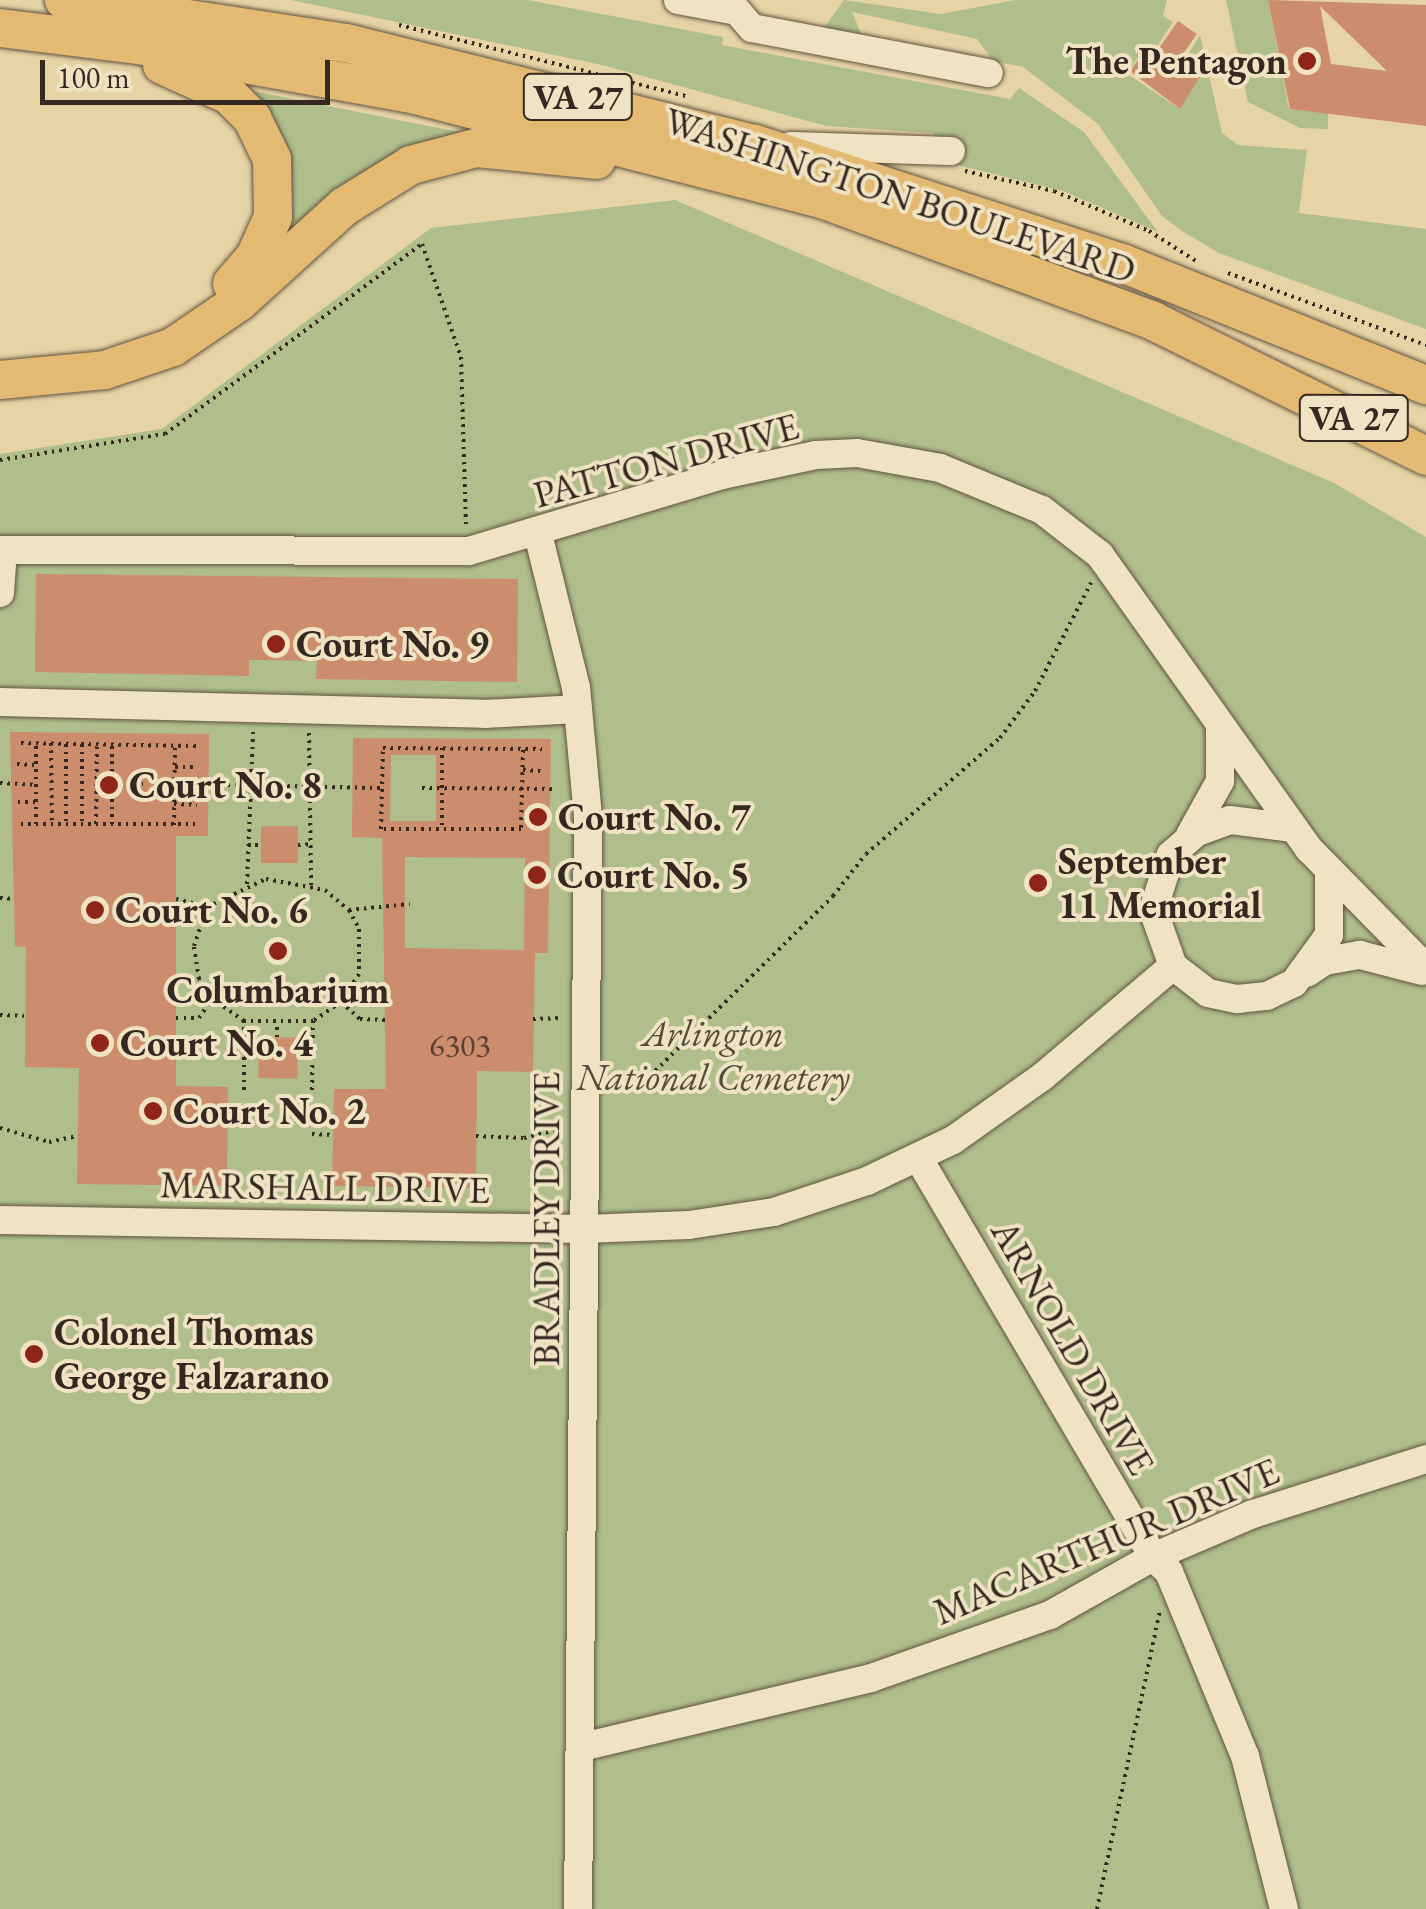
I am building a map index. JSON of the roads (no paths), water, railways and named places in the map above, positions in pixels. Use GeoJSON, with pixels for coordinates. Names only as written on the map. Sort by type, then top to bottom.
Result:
{"type":"FeatureCollection","features":[{"type":"Feature","properties":{"kind":"highway","name":"WASHINGTON BOULEVARD"},"geometry":{"type":"LineString","coordinates":[[64,0],[124,6],[417,58],[755,144],[1020,230],[1255,313],[1426,385]]}},
{"type":"Feature","properties":{"kind":"highway","name":"WASHINGTON BOULEVARD"},"geometry":{"type":"LineString","coordinates":[[0,28],[84,37],[416,94],[822,199],[1024,269],[1282,380],[1426,456]]}},
{"type":"Feature","properties":{"kind":"highway"},"geometry":{"type":"LineString","coordinates":[[0,353],[86,356],[161,333],[232,283],[255,256],[273,217],[272,159],[241,106],[206,81],[84,37]]}},
{"type":"Feature","properties":{"kind":"highway"},"geometry":{"type":"LineString","coordinates":[[0,380],[58,377],[127,365],[196,335],[366,190],[454,151],[553,152],[701,186],[822,199]]}},
{"type":"Feature","properties":{"kind":"highway"},"geometry":{"type":"LineString","coordinates":[[1020,230],[1426,412]]}},
{"type":"Feature","properties":{"kind":"highway"},"geometry":{"type":"LineString","coordinates":[[0,368],[58,377]]}},
{"type":"Feature","properties":{"kind":"highway"},"geometry":{"type":"LineString","coordinates":[[1282,380],[1426,437]]}},
{"type":"Feature","properties":{"kind":"lane"},"geometry":{"type":"LineString","coordinates":[[678,0],[737,11],[752,28],[989,73]]}},
{"type":"Feature","properties":{"kind":"lane"},"geometry":{"type":"LineString","coordinates":[[755,144],[951,152]]}},
{"type":"Feature","properties":{"kind":"lane","name":"PATTON DRIVE"},"geometry":{"type":"LineString","coordinates":[[1,550],[469,551],[538,534],[750,468],[856,453],[971,477],[1042,510],[1100,555],[1153,621],[1220,726],[1293,828],[1426,971]]}},
{"type":"Feature","properties":{"kind":"lane","name":"BRADLEY DRIVE"},"geometry":{"type":"LineString","coordinates":[[538,534],[578,709],[588,816],[578,1909]]}},
{"type":"Feature","properties":{"kind":"lane"},"geometry":{"type":"LineString","coordinates":[[0,593],[1,550]]}},
{"type":"Feature","properties":{"kind":"lane"},"geometry":{"type":"LineString","coordinates":[[0,702],[485,714],[578,709]]}},
{"type":"Feature","properties":{"kind":"lane"},"geometry":{"type":"LineString","coordinates":[[1220,726],[1220,781],[1206,814],[1162,870],[1153,910],[1173,966],[1208,993],[1237,1000],[1267,996],[1326,961],[1360,955],[1426,971]]}},
{"type":"Feature","properties":{"kind":"lane"},"geometry":{"type":"LineString","coordinates":[[1183,842],[1230,820],[1293,828]]}},
{"type":"Feature","properties":{"kind":"lane"},"geometry":{"type":"LineString","coordinates":[[1306,974],[1329,935],[1329,871]]}},
{"type":"Feature","properties":{"kind":"lane","name":"MARSHALL DRIVE"},"geometry":{"type":"LineString","coordinates":[[0,1220],[584,1229],[689,1225],[774,1212],[919,1159],[1002,1108],[1173,966]]}},
{"type":"Feature","properties":{"kind":"lane","name":"ARNOLD DRIVE"},"geometry":{"type":"LineString","coordinates":[[919,1159],[1161,1565],[1245,1756],[1284,1909]]}},
{"type":"Feature","properties":{"kind":"lane","name":"MACARTHUR DRIVE"},"geometry":{"type":"LineString","coordinates":[[582,1747],[871,1678],[1050,1614],[1349,1480],[1426,1460]]}},
{"type":"Feature","properties":{"kind":"place","name":"The Pentagon"},"geometry":{"type":"Point","coordinates":[1307,61]}},
{"type":"Feature","properties":{"kind":"place","name":"Court No. 9"},"geometry":{"type":"Point","coordinates":[276,644]}},
{"type":"Feature","properties":{"kind":"place","name":"Court No. 8"},"geometry":{"type":"Point","coordinates":[109,785]}},
{"type":"Feature","properties":{"kind":"place","name":"Court No. 7"},"geometry":{"type":"Point","coordinates":[538,817]}},
{"type":"Feature","properties":{"kind":"place","name":"Court No. 5"},"geometry":{"type":"Point","coordinates":[537,875]}},
{"type":"Feature","properties":{"kind":"place","name":"September 11 Memorial"},"geometry":{"type":"Point","coordinates":[1038,883]}},
{"type":"Feature","properties":{"kind":"place","name":"Court No. 6"},"geometry":{"type":"Point","coordinates":[95,910]}},
{"type":"Feature","properties":{"kind":"place","name":"Columbarium"},"geometry":{"type":"Point","coordinates":[278,951]}},
{"type":"Feature","properties":{"kind":"place","name":"Court No. 4"},"geometry":{"type":"Point","coordinates":[100,1043]}},
{"type":"Feature","properties":{"kind":"place","name":"Court No. 2"},"geometry":{"type":"Point","coordinates":[153,1111]}},
{"type":"Feature","properties":{"kind":"place","name":"Colonel Thomas George Falzarano"},"geometry":{"type":"Point","coordinates":[34,1354]}},
{"type":"Feature","properties":{"kind":"park label","name":"Arlington National Cemetery"},"geometry":{"type":"Point","coordinates":[713,1055]}}]}
